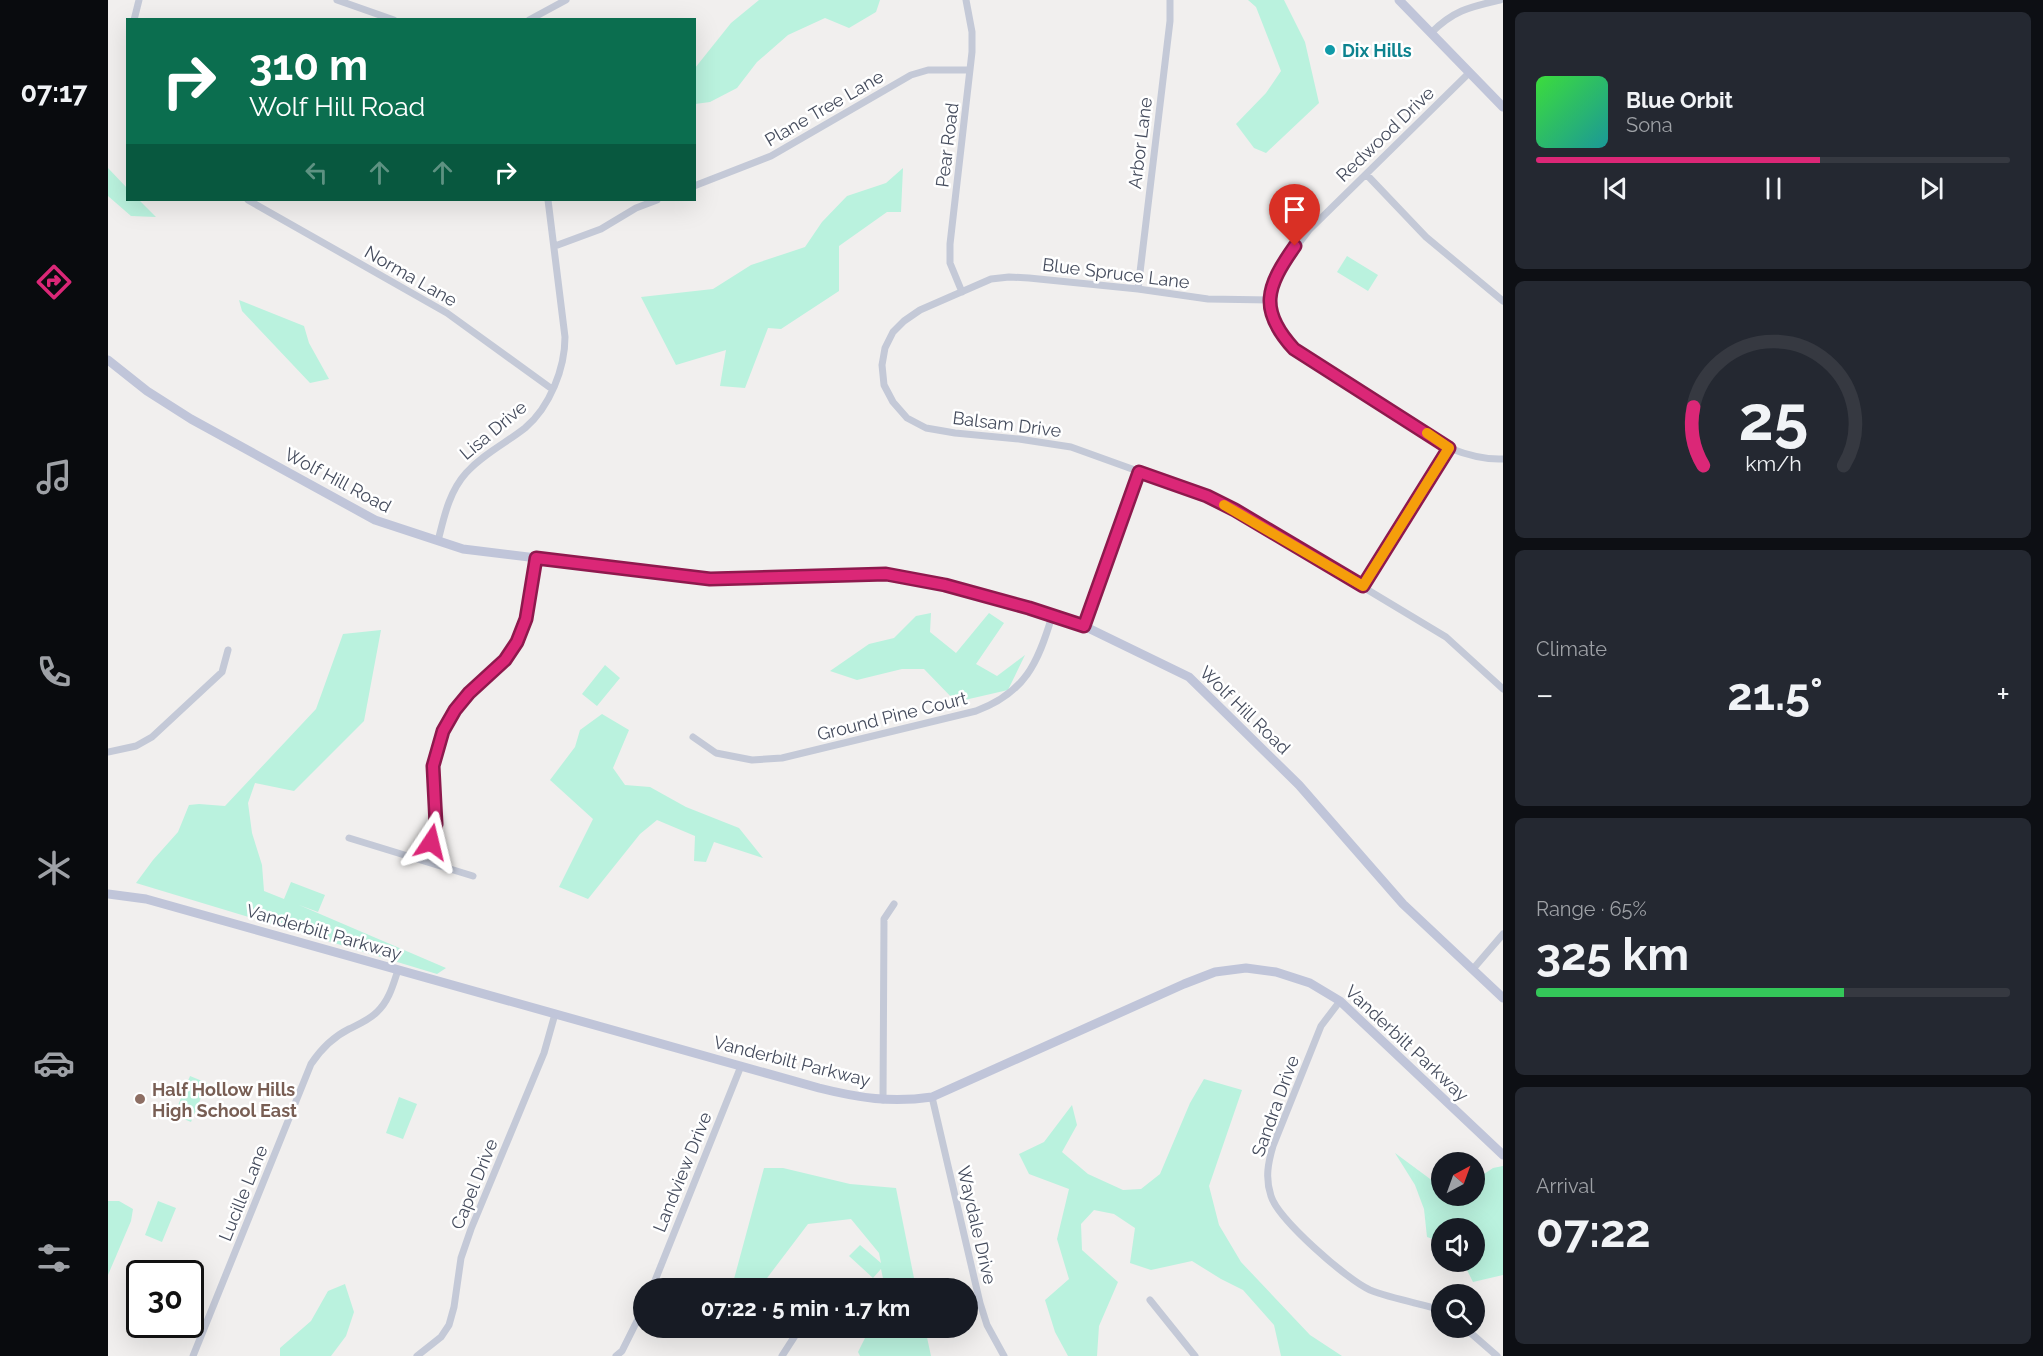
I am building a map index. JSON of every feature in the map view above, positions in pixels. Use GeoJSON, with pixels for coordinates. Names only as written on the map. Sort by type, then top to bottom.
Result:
{"type":"FeatureCollection","features":[{"type":"Feature","properties":{"kind":"street"},"geometry":{"type":"LineString","coordinates":[[134,18],[139,0]]}},
{"type":"Feature","properties":{"kind":"street"},"geometry":{"type":"LineString","coordinates":[[338,0],[388,18]]}},
{"type":"Feature","properties":{"kind":"street"},"geometry":{"type":"LineString","coordinates":[[534,18],[566,0]]}},
{"type":"Feature","properties":{"kind":"street","name":"Pear Road"},"geometry":{"type":"LineString","coordinates":[[962,292],[950,263],[950,244],[970,70],[972,32],[966,0]]}},
{"type":"Feature","properties":{"kind":"street","name":"Arbor Lane"},"geometry":{"type":"LineString","coordinates":[[1137,289],[1170,21],[1170,0]]}},
{"type":"Feature","properties":{"kind":"street"},"geometry":{"type":"LineString","coordinates":[[1399,0],[1503,107]]}},
{"type":"Feature","properties":{"kind":"street"},"geometry":{"type":"LineString","coordinates":[[1431,33],[1444,19],[1461,10],[1500,0]]}},
{"type":"Feature","properties":{"kind":"street","name":"Plane Tree Lane"},"geometry":{"type":"LineString","coordinates":[[696,185],[771,156],[911,75],[928,70],[970,70]]}},
{"type":"Feature","properties":{"kind":"street","name":"Redwood Drive"},"geometry":{"type":"LineString","coordinates":[[1270,300],[1282,264],[1309,230],[1469,73]]}},
{"type":"Feature","properties":{"kind":"street"},"geometry":{"type":"LineString","coordinates":[[1366,174],[1426,237],[1503,301]]}},
{"type":"Feature","properties":{"kind":"street","name":"Norma Lane"},"geometry":{"type":"LineString","coordinates":[[250,201],[447,313],[552,389]]}},
{"type":"Feature","properties":{"kind":"street","name":"Lisa Drive"},"geometry":{"type":"LineString","coordinates":[[438,541],[449,502],[465,474],[481,459],[526,426],[541,410],[561,370],[565,354],[565,337],[548,201]]}},
{"type":"Feature","properties":{"kind":"street"},"geometry":{"type":"LineString","coordinates":[[555,246],[601,229],[636,208],[654,201]]}},
{"type":"Feature","properties":{"kind":"street","name":"Blue Spruce Lane"},"geometry":{"type":"LineString","coordinates":[[962,292],[991,279],[1009,277],[1208,298],[1270,300]]}},
{"type":"Feature","properties":{"kind":"street","name":"Balsam Drive"},"geometry":{"type":"LineString","coordinates":[[962,292],[920,310],[904,321],[893,332],[885,348],[882,365],[884,384],[893,402],[907,418],[926,428],[1071,447],[1207,496],[1235,510],[1446,637],[1503,688]]}},
{"type":"Feature","properties":{"kind":"street"},"geometry":{"type":"LineString","coordinates":[[1270,300],[1272,317],[1279,333],[1294,349],[1449,448],[1489,460],[1503,459]]}},
{"type":"Feature","properties":{"kind":"street","name":"Wolf Hill Road"},"geometry":{"type":"LineString","coordinates":[[108,360],[147,391],[223,438],[375,520],[463,549],[710,579],[886,574],[945,585],[1084,626],[1189,677],[1299,785],[1403,904],[1503,998]]}},
{"type":"Feature","properties":{"kind":"street"},"geometry":{"type":"LineString","coordinates":[[1363,586],[1449,448]]}},
{"type":"Feature","properties":{"kind":"street"},"geometry":{"type":"LineString","coordinates":[[1084,626],[1139,472]]}},
{"type":"Feature","properties":{"kind":"street"},"geometry":{"type":"LineString","coordinates":[[424,861],[436,824],[433,766],[443,731],[455,710],[469,693],[505,660],[517,642],[526,619],[536,558]]}},
{"type":"Feature","properties":{"kind":"street","name":"Ground Pine Court"},"geometry":{"type":"LineString","coordinates":[[693,737],[716,753],[752,760],[782,758],[976,711],[996,704],[1028,676],[1045,640],[1052,616]]}},
{"type":"Feature","properties":{"kind":"street"},"geometry":{"type":"LineString","coordinates":[[108,752],[136,746],[152,737],[222,672],[228,650]]}},
{"type":"Feature","properties":{"kind":"street"},"geometry":{"type":"LineString","coordinates":[[349,838],[473,876]]}},
{"type":"Feature","properties":{"kind":"street","name":"Vanderbilt Parkway"},"geometry":{"type":"LineString","coordinates":[[108,894],[146,899],[819,1088],[857,1097],[883,1100],[906,1101],[932,1097],[1215,972],[1246,968],[1276,972],[1310,983],[1340,1001],[1503,1155]]}},
{"type":"Feature","properties":{"kind":"street"},"geometry":{"type":"LineString","coordinates":[[883,1100],[884,919],[894,904]]}},
{"type":"Feature","properties":{"kind":"street"},"geometry":{"type":"LineString","coordinates":[[1473,969],[1503,934]]}},
{"type":"Feature","properties":{"kind":"street","name":"Lucille Lane"},"geometry":{"type":"LineString","coordinates":[[193,1356],[311,1064],[320,1051],[333,1039],[378,1012],[389,996],[398,970]]}},
{"type":"Feature","properties":{"kind":"street","name":"Sandra Drive"},"geometry":{"type":"LineString","coordinates":[[1340,1001],[1321,1026],[1273,1146],[1268,1165],[1267,1182],[1271,1197],[1277,1210],[1291,1225],[1358,1284],[1371,1290],[1431,1307]]}},
{"type":"Feature","properties":{"kind":"street","name":"Capel Drive"},"geometry":{"type":"LineString","coordinates":[[417,1356],[441,1337],[449,1325],[454,1307],[460,1258],[544,1053],[555,1014]]}},
{"type":"Feature","properties":{"kind":"street","name":"Landview Drive"},"geometry":{"type":"LineString","coordinates":[[656,1278],[741,1066]]}},
{"type":"Feature","properties":{"kind":"street","name":"Waydale Drive"},"geometry":{"type":"LineString","coordinates":[[932,1097],[980,1303],[987,1325],[1004,1356]]}},
{"type":"Feature","properties":{"kind":"street"},"geometry":{"type":"LineString","coordinates":[[1150,1300],[1195,1356]]}},
{"type":"Feature","properties":{"kind":"street"},"geometry":{"type":"LineString","coordinates":[[630,1356],[619,1353],[633,1327]]}},
{"type":"Feature","properties":{"kind":"street"},"geometry":{"type":"LineString","coordinates":[[782,1356],[794,1338]]}},
{"type":"Feature","properties":{"kind":"street"},"geometry":{"type":"LineString","coordinates":[[1476,1338],[1497,1356]]}},
{"type":"Feature","properties":{"kind":"green space"},"geometry":{"type":"Polygon","coordinates":[[[759,0],[880,0],[876,12],[849,28],[825,18],[788,35],[757,62],[737,88],[710,102],[696,104],[696,67],[731,23],[759,0]]]}},
{"type":"Feature","properties":{"kind":"green space"},"geometry":{"type":"Polygon","coordinates":[[[1248,0],[1284,0],[1305,42],[1319,103],[1266,153],[1254,148],[1236,124],[1266,93],[1281,71],[1256,7],[1248,0]]]}},
{"type":"Feature","properties":{"kind":"green space"},"geometry":{"type":"Polygon","coordinates":[[[108,168],[126,187],[126,201],[140,201],[156,217],[131,216],[108,196],[108,168]]]}},
{"type":"Feature","properties":{"kind":"green space"},"geometry":{"type":"Polygon","coordinates":[[[903,168],[901,212],[887,212],[839,246],[839,291],[781,329],[768,328],[745,388],[720,386],[726,350],[676,365],[641,297],[713,289],[751,265],[805,247],[822,222],[847,196],[886,183],[903,168]]]}},
{"type":"Feature","properties":{"kind":"green space"},"geometry":{"type":"Polygon","coordinates":[[[1347,256],[1378,275],[1368,291],[1337,272],[1347,256]]]}},
{"type":"Feature","properties":{"kind":"green space"},"geometry":{"type":"Polygon","coordinates":[[[239,300],[304,326],[309,343],[329,379],[310,383],[242,311],[239,300]]]}},
{"type":"Feature","properties":{"kind":"green space"},"geometry":{"type":"Polygon","coordinates":[[[931,613],[930,632],[956,653],[989,613],[1004,623],[976,664],[997,676],[1025,655],[1008,690],[956,702],[924,669],[902,669],[857,680],[830,671],[869,644],[894,638],[916,616],[931,613]]]}},
{"type":"Feature","properties":{"kind":"green space"},"geometry":{"type":"Polygon","coordinates":[[[381,630],[364,721],[294,791],[255,783],[248,803],[252,833],[262,865],[264,891],[284,899],[291,882],[325,895],[318,912],[299,905],[446,968],[437,974],[136,883],[178,832],[189,805],[225,806],[316,709],[343,634],[381,630]]]}},
{"type":"Feature","properties":{"kind":"green space"},"geometry":{"type":"Polygon","coordinates":[[[605,665],[620,678],[597,706],[582,694],[605,665]]]}},
{"type":"Feature","properties":{"kind":"green space"},"geometry":{"type":"Polygon","coordinates":[[[602,714],[629,730],[613,768],[625,785],[650,787],[686,807],[739,828],[763,858],[714,842],[706,862],[694,861],[695,836],[657,820],[640,834],[588,899],[559,887],[593,819],[550,780],[575,747],[580,730],[602,714]]]}},
{"type":"Feature","properties":{"kind":"green space"},"geometry":{"type":"Polygon","coordinates":[[[190,1076],[207,1083],[191,1122],[174,1115],[190,1076]]]}},
{"type":"Feature","properties":{"kind":"green space"},"geometry":{"type":"Polygon","coordinates":[[[1204,1079],[1242,1090],[1209,1186],[1219,1225],[1241,1262],[1310,1335],[1342,1356],[1281,1356],[1274,1325],[1243,1290],[1192,1261],[1151,1270],[1130,1263],[1135,1228],[1114,1214],[1094,1210],[1081,1224],[1082,1250],[1118,1282],[1099,1326],[1097,1356],[1068,1356],[1055,1332],[1045,1300],[1069,1279],[1057,1239],[1069,1189],[1029,1174],[1019,1154],[1044,1142],[1072,1105],[1077,1125],[1062,1152],[1088,1174],[1123,1190],[1141,1189],[1160,1174],[1190,1103],[1204,1079]]]}},
{"type":"Feature","properties":{"kind":"green space"},"geometry":{"type":"Polygon","coordinates":[[[399,1097],[417,1104],[403,1139],[386,1133],[399,1097]]]}},
{"type":"Feature","properties":{"kind":"green space"},"geometry":{"type":"Polygon","coordinates":[[[1395,1153],[1431,1180],[1431,1206],[1485,1206],[1485,1173],[1493,1168],[1503,1166],[1503,1275],[1473,1282],[1468,1272],[1485,1272],[1485,1218],[1431,1218],[1431,1238],[1427,1237],[1424,1209],[1415,1185],[1395,1153]]]}},
{"type":"Feature","properties":{"kind":"green space"},"geometry":{"type":"Polygon","coordinates":[[[764,1168],[783,1168],[850,1184],[896,1188],[914,1278],[883,1278],[881,1269],[873,1278],[849,1256],[860,1245],[881,1263],[879,1253],[851,1219],[808,1224],[767,1278],[734,1278],[764,1168]]]}},
{"type":"Feature","properties":{"kind":"green space"},"geometry":{"type":"Polygon","coordinates":[[[108,1201],[119,1201],[133,1209],[131,1221],[108,1275],[108,1201]]]}},
{"type":"Feature","properties":{"kind":"green space"},"geometry":{"type":"Polygon","coordinates":[[[158,1201],[176,1208],[162,1242],[145,1235],[158,1201]]]}},
{"type":"Feature","properties":{"kind":"green space"},"geometry":{"type":"Polygon","coordinates":[[[345,1284],[354,1312],[346,1336],[331,1356],[280,1356],[280,1348],[311,1321],[328,1291],[345,1284]]]}},
{"type":"Feature","properties":{"kind":"green space"},"geometry":{"type":"Polygon","coordinates":[[[865,1338],[927,1338],[931,1356],[860,1356],[858,1352],[865,1338]]]}},
{"type":"Feature","properties":{"kind":"slow traffic"},"geometry":{"type":"LineString","coordinates":[[1224,505],[1363,586],[1449,448],[1427,433]]}},
{"type":"Feature","properties":{"kind":"place","name":"Dix Hills"},"geometry":{"type":"Point","coordinates":[1330,50]}},
{"type":"Feature","properties":{"kind":"place","name":"Half Hollow Hills High School East"},"geometry":{"type":"Point","coordinates":[140,1099]}},
{"type":"Feature","properties":{"kind":"route"},"geometry":{"type":"LineString","coordinates":[[431,842],[436,824],[433,766],[443,731],[455,710],[469,693],[505,660],[517,642],[526,619],[536,558],[710,579],[886,574],[945,585],[1084,626],[1139,472],[1207,496],[1235,510],[1363,586],[1449,448],[1294,349],[1279,333],[1272,317],[1270,300],[1282,264],[1295,246]]}}]}
